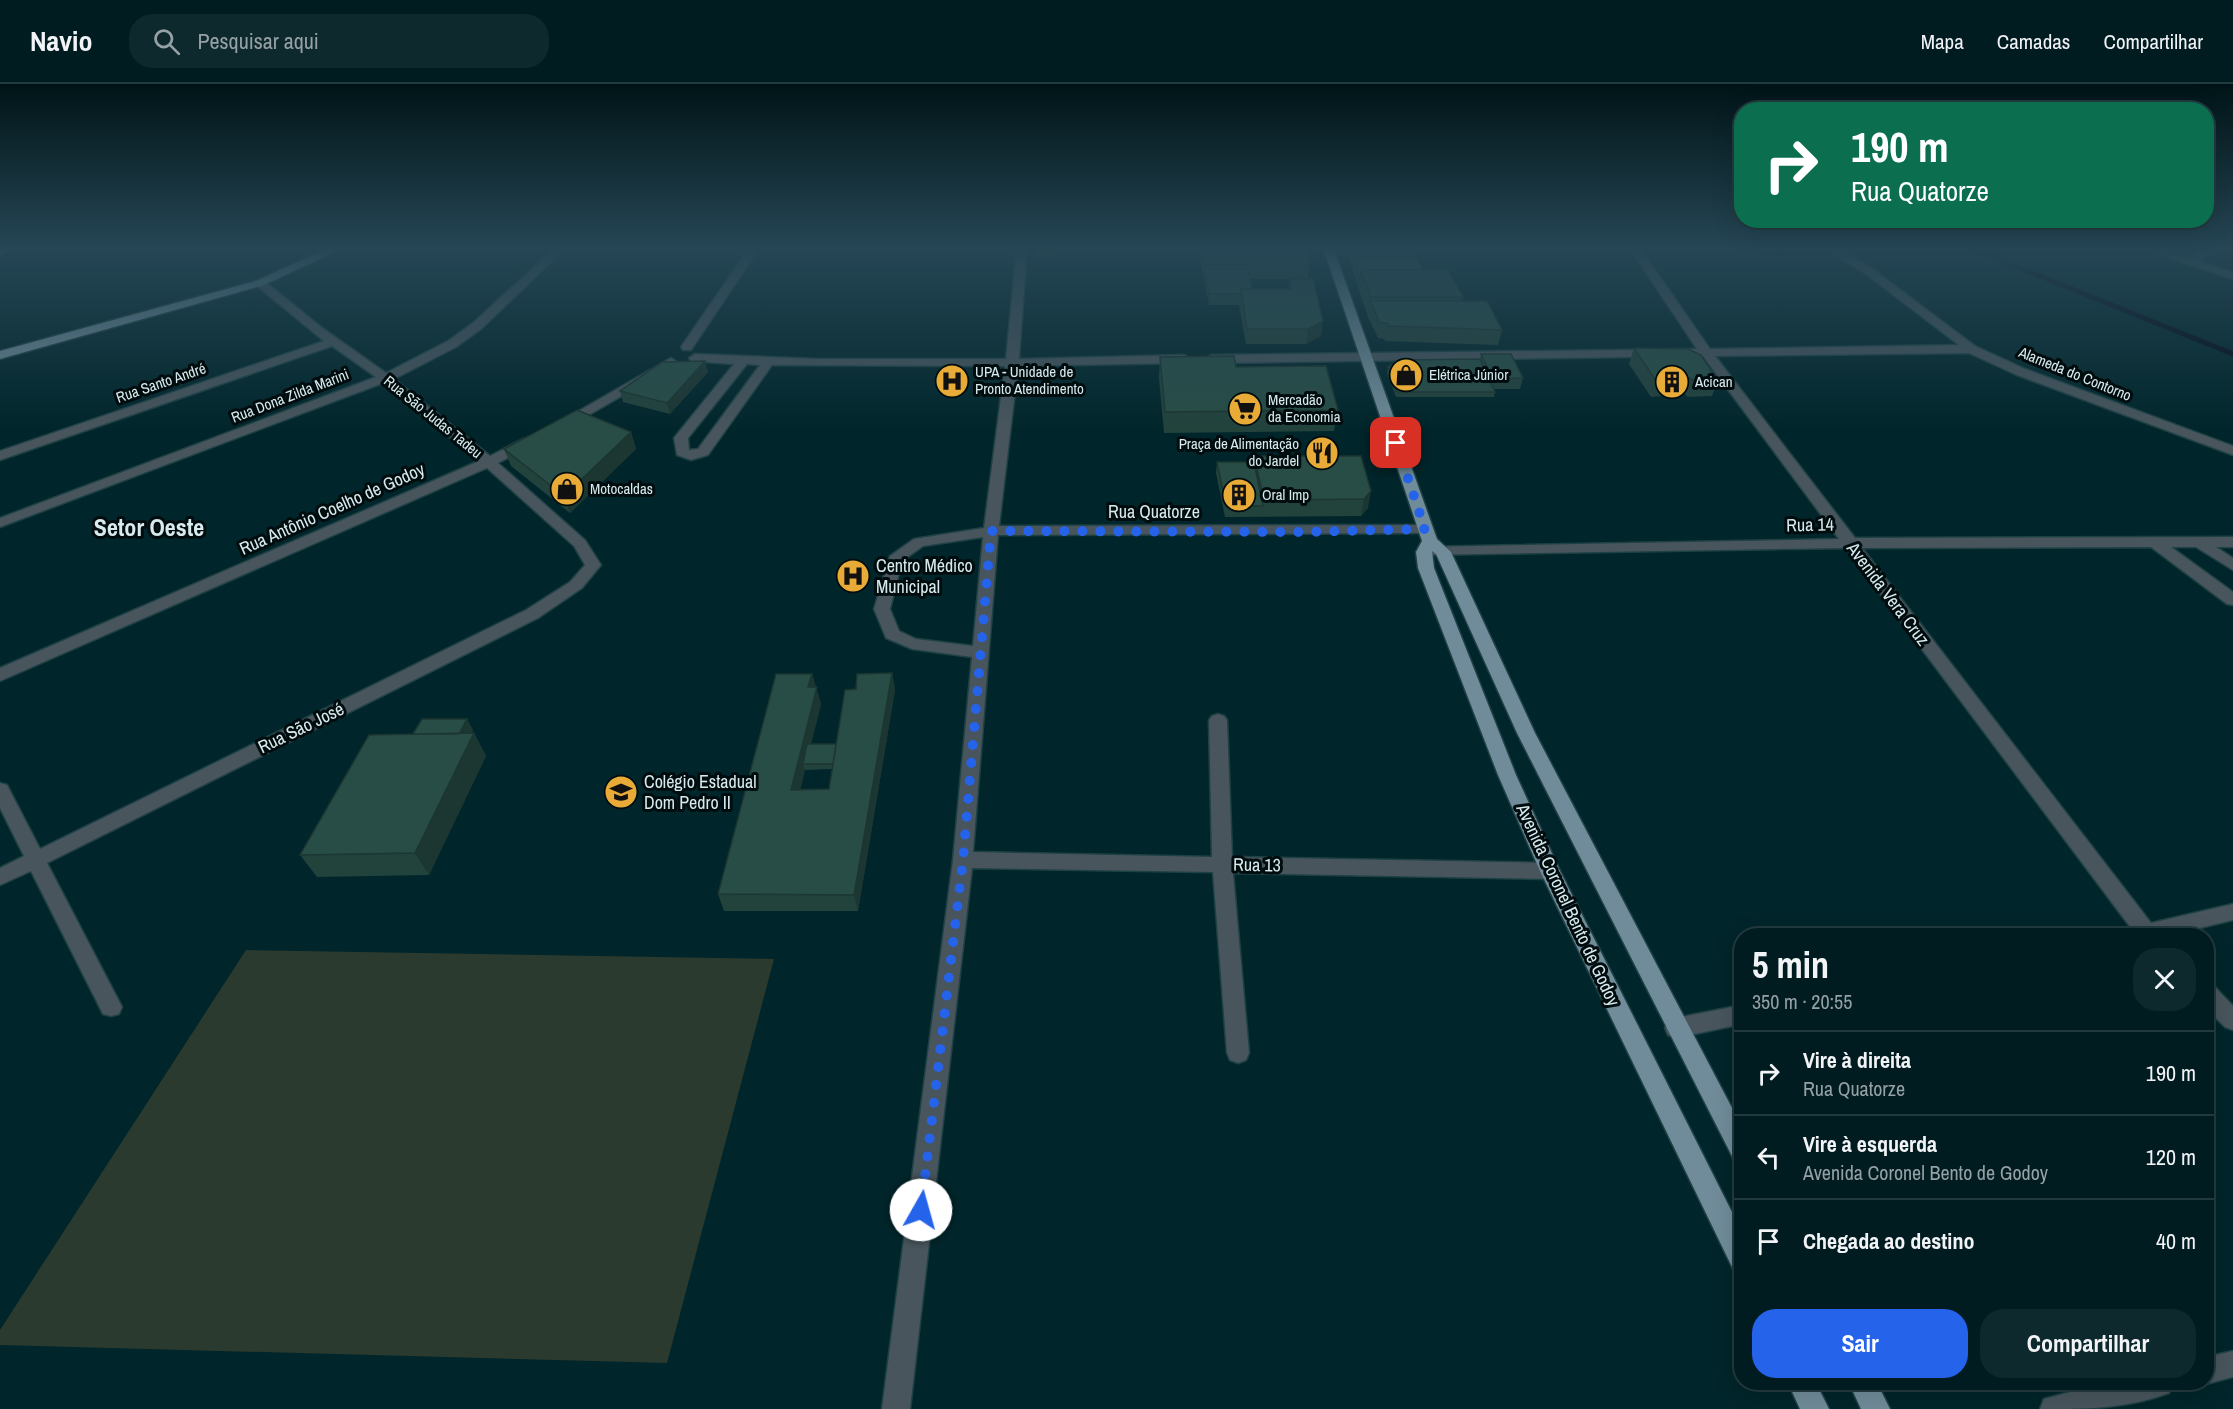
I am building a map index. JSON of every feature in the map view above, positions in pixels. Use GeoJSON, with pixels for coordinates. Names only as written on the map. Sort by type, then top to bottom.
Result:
{"type":"FeatureCollection","features":[{"type":"Feature","properties":{"kind":"main road"},"geometry":{"type":"LineString","coordinates":[[0,355],[167,309]]}},
{"type":"Feature","properties":{"kind":"main road","name":"Avenida Coronel Bento de Godoy"},"geometry":{"type":"LineString","coordinates":[[1349,309],[1431,544],[1676,1028],[1734,1137]]}},
{"type":"Feature","properties":{"kind":"main road","name":"Avenida Coronel Bento de Godoy"},"geometry":{"type":"LineString","coordinates":[[1431,544],[1426,568],[1503,765],[1550,872],[1734,1244]]}},
{"type":"Feature","properties":{"kind":"main road"},"geometry":{"type":"LineString","coordinates":[[1806,1390],[1815,1409]]}},
{"type":"Feature","properties":{"kind":"main road"},"geometry":{"type":"LineString","coordinates":[[1866,1390],[1876,1409]]}},
{"type":"Feature","properties":{"kind":"street","name":"Rua São Judas Tadeu"},"geometry":{"type":"LineString","coordinates":[[292,309],[333,342],[385,378],[489,462],[580,543],[593,565]]}},
{"type":"Feature","properties":{"kind":"street","name":"Rua Dona Zilda Marini"},"geometry":{"type":"LineString","coordinates":[[0,523],[385,378],[452,344],[494,309]]}},
{"type":"Feature","properties":{"kind":"street"},"geometry":{"type":"LineString","coordinates":[[691,353],[718,309]]}},
{"type":"Feature","properties":{"kind":"street"},"geometry":{"type":"LineString","coordinates":[[896,1409],[963,860],[991,531],[1017,309]]}},
{"type":"Feature","properties":{"kind":"street","name":"Avenida Vera Cruz"},"geometry":{"type":"LineString","coordinates":[[1676,309],[1705,351],[2137,928]]}},
{"type":"Feature","properties":{"kind":"street","name":"Alameda do Contorno"},"geometry":{"type":"LineString","coordinates":[[1918,309],[1971,349],[2021,372],[2233,451]]}},
{"type":"Feature","properties":{"kind":"street","name":"Rua Santo André"},"geometry":{"type":"LineString","coordinates":[[0,456],[333,342]]}},
{"type":"Feature","properties":{"kind":"street","name":"Rua Antônio Coelho de Godoy"},"geometry":{"type":"LineString","coordinates":[[0,675],[489,462],[592,410],[671,362],[685,362],[691,353],[743,361],[1012,362],[1971,349]]}},
{"type":"Feature","properties":{"kind":"street"},"geometry":{"type":"LineString","coordinates":[[743,361],[681,438],[682,452],[691,456],[703,452],[769,361]]}},
{"type":"Feature","properties":{"kind":"street","name":"Rua Quatorze"},"geometry":{"type":"LineString","coordinates":[[982,653],[912,645],[891,633],[882,609],[895,559],[919,542],[991,531],[1302,532],[1431,544]]}},
{"type":"Feature","properties":{"kind":"street","name":"Rua 14"},"geometry":{"type":"LineString","coordinates":[[1431,544],[2233,542]]}},
{"type":"Feature","properties":{"kind":"street"},"geometry":{"type":"LineString","coordinates":[[2156,543],[2233,600]]}},
{"type":"Feature","properties":{"kind":"street"},"geometry":{"type":"LineString","coordinates":[[2200,543],[2233,565]]}},
{"type":"Feature","properties":{"kind":"street","name":"Rua São José"},"geometry":{"type":"LineString","coordinates":[[0,877],[532,614],[576,585],[593,565]]}},
{"type":"Feature","properties":{"kind":"street"},"geometry":{"type":"LineString","coordinates":[[1218,720],[1222,865],[1239,1053]]}},
{"type":"Feature","properties":{"kind":"street"},"geometry":{"type":"LineString","coordinates":[[0,790],[111,1007]]}},
{"type":"Feature","properties":{"kind":"street","name":"Rua 13"},"geometry":{"type":"LineString","coordinates":[[963,860],[1550,872]]}},
{"type":"Feature","properties":{"kind":"street"},"geometry":{"type":"LineString","coordinates":[[2170,928],[2233,912]]}},
{"type":"Feature","properties":{"kind":"street"},"geometry":{"type":"LineString","coordinates":[[2214,1001],[2233,1020]]}},
{"type":"Feature","properties":{"kind":"street"},"geometry":{"type":"LineString","coordinates":[[1676,1028],[1734,1016]]}},
{"type":"Feature","properties":{"kind":"street"},"geometry":{"type":"LineString","coordinates":[[2214,1369],[2233,1364]]}},
{"type":"Feature","properties":{"kind":"street"},"geometry":{"type":"LineString","coordinates":[[2054,1409],[2130,1390]]}},
{"type":"Feature","properties":{"kind":"green space"},"geometry":{"type":"Polygon","coordinates":[[[246,950],[774,959],[667,1363],[0,1345],[0,1330],[246,950]]]}},
{"type":"Feature","properties":{"kind":"building"},"geometry":{"type":"Polygon","coordinates":[[[1244,309],[1320,309],[1323,321],[1308,329],[1247,329],[1244,309]]]}},
{"type":"Feature","properties":{"kind":"building"},"geometry":{"type":"Polygon","coordinates":[[[1374,309],[1491,309],[1502,330],[1388,326],[1387,323],[1380,323],[1374,309]]]}},
{"type":"Feature","properties":{"kind":"building"},"geometry":{"type":"Polygon","coordinates":[[[1634,348],[1688,349],[1701,355],[1718,381],[1694,381],[1690,378],[1656,381],[1634,348]]]}},
{"type":"Feature","properties":{"kind":"building"},"geometry":{"type":"Polygon","coordinates":[[[1481,354],[1511,354],[1523,378],[1493,379],[1481,354]]]}},
{"type":"Feature","properties":{"kind":"building"},"geometry":{"type":"Polygon","coordinates":[[[1234,356],[1236,367],[1326,366],[1338,410],[1165,412],[1160,357],[1234,356]]]}},
{"type":"Feature","properties":{"kind":"building"},"geometry":{"type":"Polygon","coordinates":[[[1480,359],[1495,392],[1397,392],[1388,367],[1399,360],[1480,359]]]}},
{"type":"Feature","properties":{"kind":"building"},"geometry":{"type":"Polygon","coordinates":[[[705,361],[667,403],[620,391],[662,362],[705,361]]]}},
{"type":"Feature","properties":{"kind":"building","name":"Motocaldas"},"geometry":{"type":"Polygon","coordinates":[[[577,410],[631,432],[564,496],[504,449],[577,410]]]}},
{"type":"Feature","properties":{"kind":"building"},"geometry":{"type":"Polygon","coordinates":[[[1254,456],[1361,456],[1371,491],[1364,499],[1264,500],[1254,456]]]}},
{"type":"Feature","properties":{"kind":"building","name":"Oral Imp"},"geometry":{"type":"Polygon","coordinates":[[[1217,462],[1254,462],[1263,506],[1226,506],[1217,462]]]}},
{"type":"Feature","properties":{"kind":"building"},"geometry":{"type":"Polygon","coordinates":[[[892,673],[854,895],[718,894],[776,674],[812,674],[808,687],[817,687],[791,790],[829,789],[845,690],[856,689],[857,674],[892,673]]]}},
{"type":"Feature","properties":{"kind":"building"},"geometry":{"type":"Polygon","coordinates":[[[422,719],[467,719],[459,734],[413,734],[422,719]]]}},
{"type":"Feature","properties":{"kind":"building"},"geometry":{"type":"Polygon","coordinates":[[[474,733],[415,853],[300,855],[369,735],[474,733]]]}},
{"type":"Feature","properties":{"kind":"building"},"geometry":{"type":"Polygon","coordinates":[[[807,744],[836,744],[833,764],[803,764],[807,744]]]}},
{"type":"Feature","properties":{"kind":"waterway"},"geometry":{"type":"LineString","coordinates":[[2121,309],[2233,354]]}},
{"type":"Feature","properties":{"kind":"place","name":"Elétrica Júnior"},"geometry":{"type":"Point","coordinates":[1406,375]}},
{"type":"Feature","properties":{"kind":"place","name":"UPA - Unidade de Pronto Atendimento"},"geometry":{"type":"Point","coordinates":[952,381]}},
{"type":"Feature","properties":{"kind":"place","name":"Acican"},"geometry":{"type":"Point","coordinates":[1672,382]}},
{"type":"Feature","properties":{"kind":"place","name":"Mercadão da Economia"},"geometry":{"type":"Point","coordinates":[1245,409]}},
{"type":"Feature","properties":{"kind":"place","name":"Praça de Alimentação do Jardel"},"geometry":{"type":"Point","coordinates":[1322,453]}},
{"type":"Feature","properties":{"kind":"place","name":"Motocaldas"},"geometry":{"type":"Point","coordinates":[567,489]}},
{"type":"Feature","properties":{"kind":"place","name":"Oral Imp"},"geometry":{"type":"Point","coordinates":[1239,495]}},
{"type":"Feature","properties":{"kind":"place","name":"Centro Médico Municipal"},"geometry":{"type":"Point","coordinates":[853,576]}},
{"type":"Feature","properties":{"kind":"place","name":"Colégio Estadual Dom Pedro II"},"geometry":{"type":"Point","coordinates":[621,792]}},
{"type":"Feature","properties":{"kind":"district","name":"Setor Oeste"},"geometry":{"type":"Point","coordinates":[149,528]}},
{"type":"Feature","properties":{"kind":"route"},"geometry":{"type":"LineString","coordinates":[[921,1210],[963,860],[991,531],[1302,532],[1425,529],[1396,443]]}}]}
